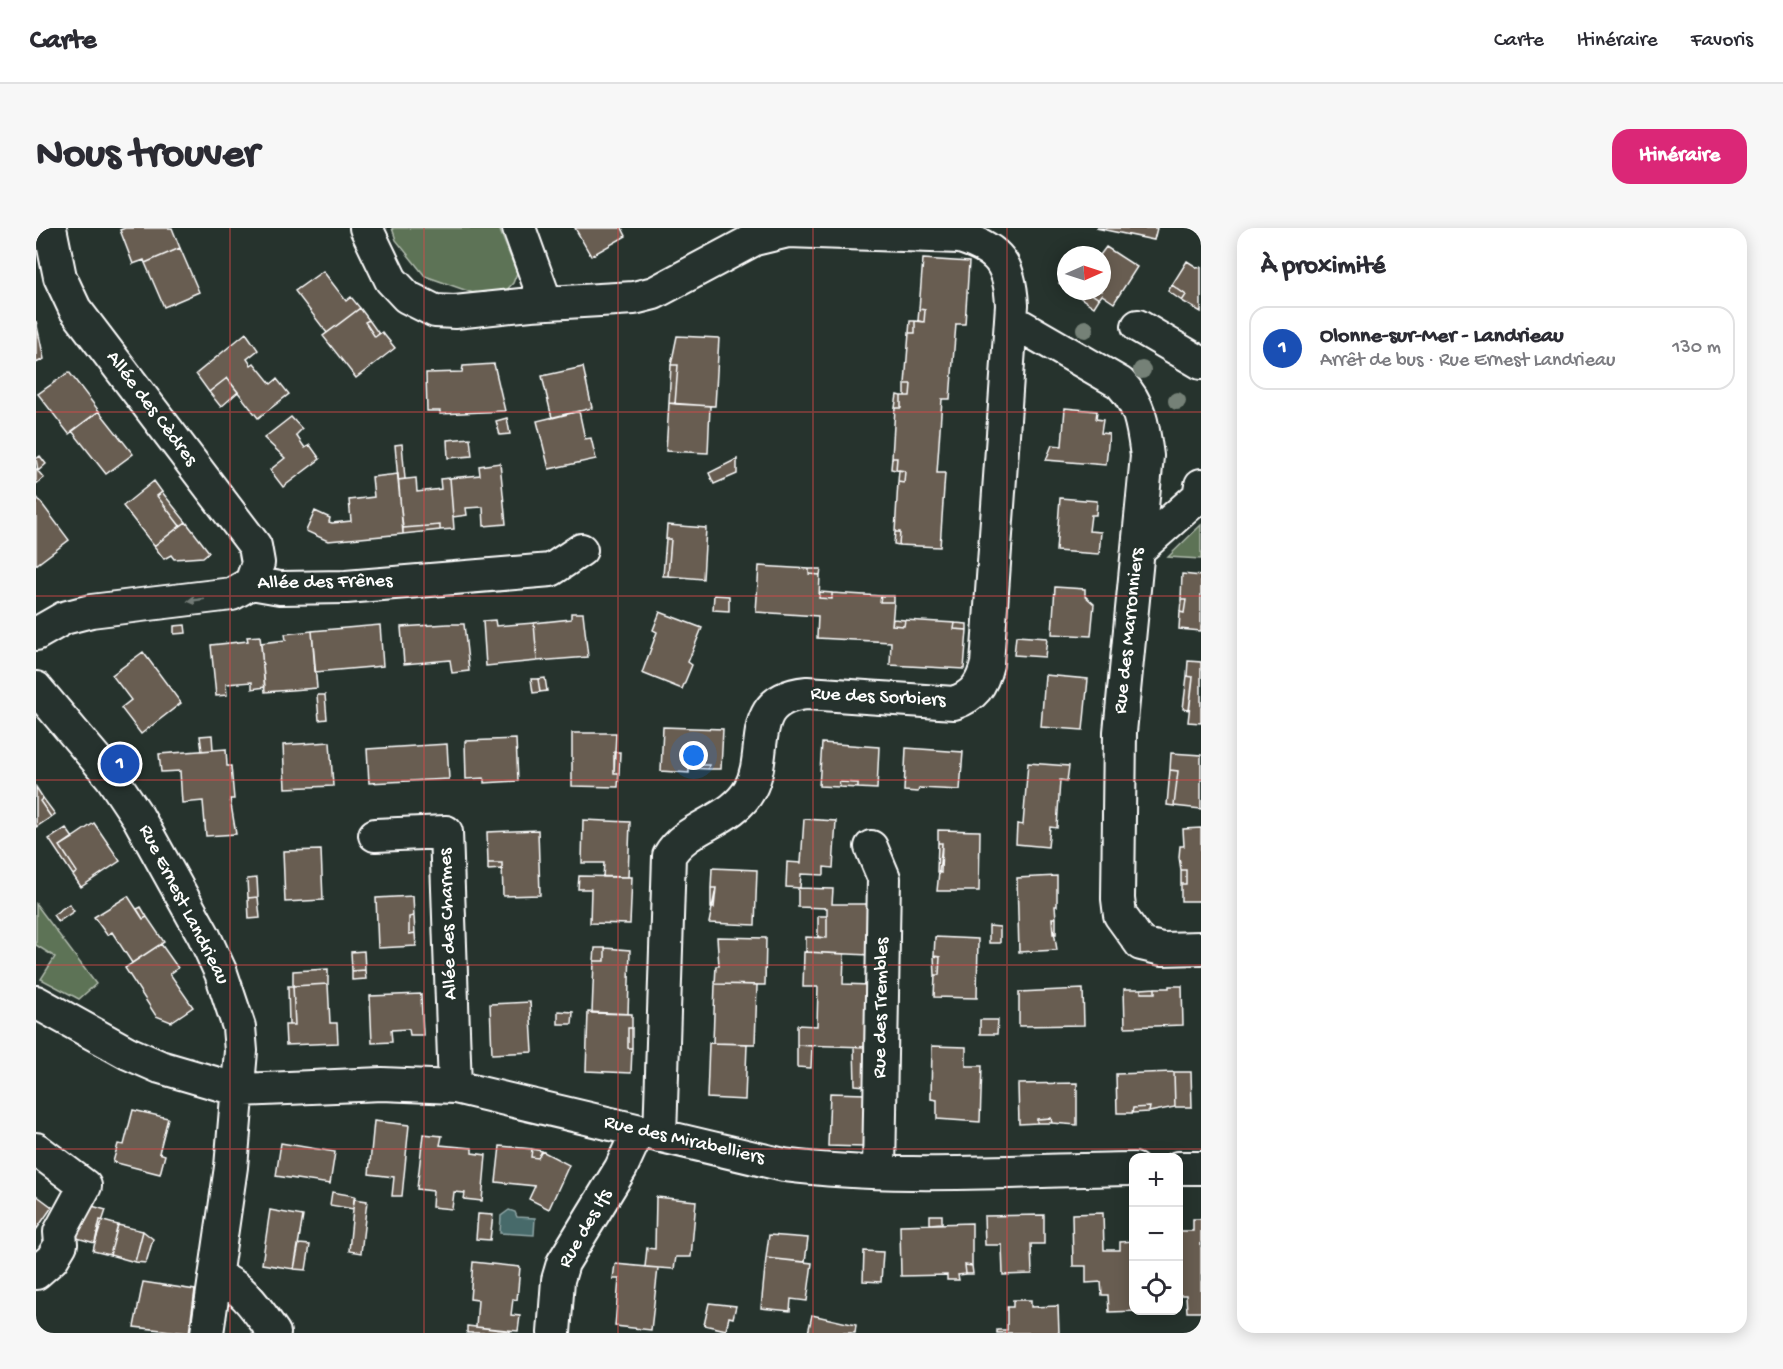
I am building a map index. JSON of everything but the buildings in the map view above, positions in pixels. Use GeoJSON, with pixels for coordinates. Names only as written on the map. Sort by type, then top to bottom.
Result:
{"type":"FeatureCollection","features":[{"type":"Feature","properties":{"kind":"street","name":"Allée des Cèdres"},"geometry":{"type":"LineString","coordinates":[[50,228],[60,277],[75,309],[255,546],[258,563],[251,583]]}},
{"type":"Feature","properties":{"kind":"street","name":"Rue des Sorbiers"},"geometry":{"type":"LineString","coordinates":[[366,228],[391,280],[407,297],[435,311],[473,311],[546,303],[634,298],[654,293],[755,239],[788,231],[960,237],[985,245],[1007,271],[1011,281],[1011,320],[987,664],[984,677],[974,693],[954,703],[807,693],[789,695],[764,718],[756,769],[750,790],[722,816],[675,845],[669,856],[649,1133]]}},
{"type":"Feature","properties":{"kind":"street"},"geometry":{"type":"LineString","coordinates":[[519,228],[546,303]]}},
{"type":"Feature","properties":{"kind":"street","name":"Rue des Marronniers"},"geometry":{"type":"LineString","coordinates":[[1011,320],[1120,383],[1133,396],[1141,414],[1147,456],[1120,732],[1120,915],[1142,944],[1162,949],[1201,948]]}},
{"type":"Feature","properties":{"kind":"street"},"geometry":{"type":"LineString","coordinates":[[1138,326],[1201,363]]}},
{"type":"Feature","properties":{"kind":"street"},"geometry":{"type":"LineString","coordinates":[[1138,550],[1199,496],[1201,485]]}},
{"type":"Feature","properties":{"kind":"street","name":"Allée des Frênes"},"geometry":{"type":"LineString","coordinates":[[36,634],[64,618],[91,611],[232,594],[251,583],[280,588],[346,586],[551,570],[581,550]]}},
{"type":"Feature","properties":{"kind":"street","name":"Rue Ernest Landrieau"},"geometry":{"type":"LineString","coordinates":[[36,688],[112,778],[138,817],[204,936],[221,973],[239,1027],[242,1051],[231,1167],[207,1333]]}},
{"type":"Feature","properties":{"kind":"street","name":"Allée des Charmes"},"geometry":{"type":"LineString","coordinates":[[375,835],[446,832],[455,1087]]}},
{"type":"Feature","properties":{"kind":"street","name":"Rue des Trembles"},"geometry":{"type":"LineString","coordinates":[[871,847],[884,878],[879,1172]]}},
{"type":"Feature","properties":{"kind":"street","name":"Rue des Mirabelliers"},"geometry":{"type":"LineString","coordinates":[[36,1002],[138,1058],[170,1071],[239,1090],[410,1084],[455,1087],[784,1165],[823,1170],[879,1172],[1129,1169]]}},
{"type":"Feature","properties":{"kind":"street","name":"Rue des Ifs"},"geometry":{"type":"LineString","coordinates":[[554,1333],[558,1280],[563,1263],[621,1168],[649,1133]]}},
{"type":"Feature","properties":{"kind":"street"},"geometry":{"type":"LineString","coordinates":[[36,1149],[85,1186],[60,1232],[61,1245],[52,1259],[36,1273]]}},
{"type":"Feature","properties":{"kind":"street"},"geometry":{"type":"LineString","coordinates":[[1183,1168],[1201,1168]]}},
{"type":"Feature","properties":{"kind":"street"},"geometry":{"type":"LineString","coordinates":[[215,1277],[229,1280],[261,1314],[274,1333]]}},
{"type":"Feature","properties":{"kind":"green space"},"geometry":{"type":"Polygon","coordinates":[[[392,228],[499,228],[517,273],[513,283],[503,294],[479,295],[425,276],[396,240],[392,228]]]}},
{"type":"Feature","properties":{"kind":"green space"},"geometry":{"type":"Polygon","coordinates":[[[1201,525],[1201,559],[1168,557],[1201,525]]]}},
{"type":"Feature","properties":{"kind":"green space"},"geometry":{"type":"Polygon","coordinates":[[[36,904],[96,984],[79,999],[41,979],[55,957],[36,945],[36,904]]]}},
{"type":"Feature","properties":{"kind":"water"},"geometry":{"type":"Polygon","coordinates":[[[509,1210],[515,1212],[517,1217],[535,1218],[534,1235],[500,1233],[501,1216],[509,1210]]]}},
{"type":"Feature","properties":{"kind":"place","name":"Olonne-sur-Mer - Landrieau"},"geometry":{"type":"Point","coordinates":[120,764]}}]}
